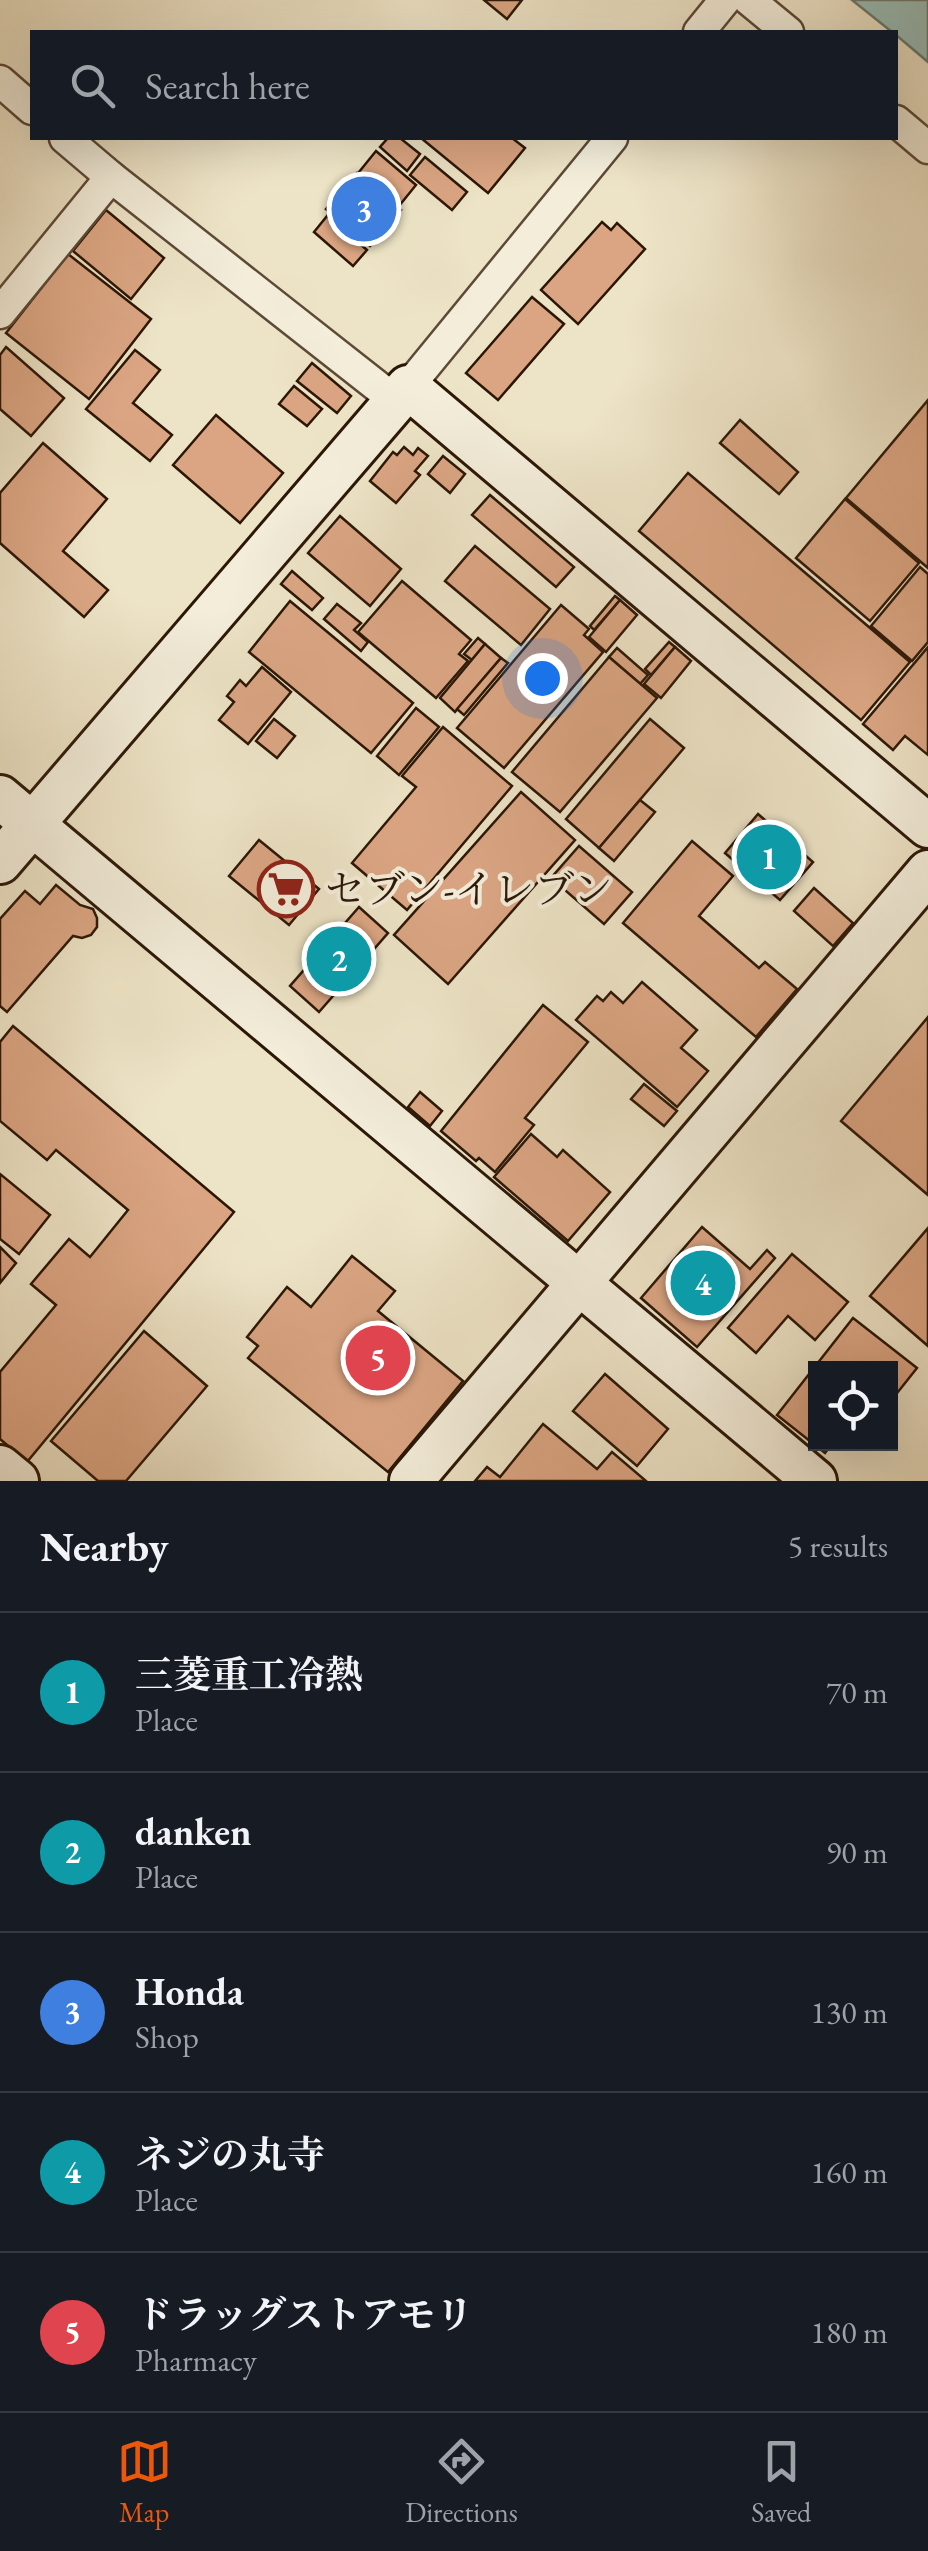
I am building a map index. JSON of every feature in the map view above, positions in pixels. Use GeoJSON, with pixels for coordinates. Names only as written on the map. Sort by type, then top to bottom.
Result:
{"type":"FeatureCollection","features":[{"type":"Feature","properties":{"kind":"street"},"geometry":{"type":"LineString","coordinates":[[701,30],[725,0]]}},
{"type":"Feature","properties":{"kind":"street"},"geometry":{"type":"LineString","coordinates":[[749,0],[786,30]]}},
{"type":"Feature","properties":{"kind":"street"},"geometry":{"type":"LineString","coordinates":[[0,81],[30,107]]}},
{"type":"Feature","properties":{"kind":"street"},"geometry":{"type":"LineString","coordinates":[[898,123],[928,148]]}},
{"type":"Feature","properties":{"kind":"street"},"geometry":{"type":"LineString","coordinates":[[67,140],[111,177],[402,394],[928,826]]}},
{"type":"Feature","properties":{"kind":"street"},"geometry":{"type":"LineString","coordinates":[[0,862],[402,394],[610,140]]}},
{"type":"Feature","properties":{"kind":"street"},"geometry":{"type":"LineString","coordinates":[[0,313],[111,177]]}},
{"type":"Feature","properties":{"kind":"street"},"geometry":{"type":"LineString","coordinates":[[0,797],[815,1481]]}},
{"type":"Feature","properties":{"kind":"street"},"geometry":{"type":"LineString","coordinates":[[411,1481],[928,872]]}},
{"type":"Feature","properties":{"kind":"street"},"geometry":{"type":"LineString","coordinates":[[0,1467],[17,1481]]}},
{"type":"Feature","properties":{"kind":"water"},"geometry":{"type":"Polygon","coordinates":[[[852,0],[928,0],[928,62],[898,37],[898,30],[890,30],[852,0]]]}},
{"type":"Feature","properties":{"kind":"building"},"geometry":{"type":"Polygon","coordinates":[[[484,0],[522,0],[507,19],[484,0]]]}},
{"type":"Feature","properties":{"kind":"building"},"geometry":{"type":"Polygon","coordinates":[[[386,140],[402,140],[420,154],[407,171],[380,147],[386,140]]]}},
{"type":"Feature","properties":{"kind":"building"},"geometry":{"type":"Polygon","coordinates":[[[423,140],[515,140],[525,148],[488,193],[423,140]]]}},
{"type":"Feature","properties":{"kind":"building"},"geometry":{"type":"Polygon","coordinates":[[[376,151],[416,185],[399,206],[359,172],[376,151]]]}},
{"type":"Feature","properties":{"kind":"building"},"geometry":{"type":"Polygon","coordinates":[[[425,157],[467,192],[452,210],[410,175],[425,157]]]}},
{"type":"Feature","properties":{"kind":"building"},"geometry":{"type":"Polygon","coordinates":[[[357,173],[401,210],[370,246],[326,209],[357,173]]]}},
{"type":"Feature","properties":{"kind":"building"},"geometry":{"type":"Polygon","coordinates":[[[106,210],[164,258],[131,299],[73,251],[106,210]]]}},
{"type":"Feature","properties":{"kind":"building"},"geometry":{"type":"Polygon","coordinates":[[[327,216],[367,250],[353,266],[314,232],[327,216]]]}},
{"type":"Feature","properties":{"kind":"building"},"geometry":{"type":"Polygon","coordinates":[[[602,222],[611,230],[617,223],[645,249],[578,324],[541,290],[602,222]]]}},
{"type":"Feature","properties":{"kind":"building"},"geometry":{"type":"Polygon","coordinates":[[[68,254],[151,319],[89,399],[6,333],[68,254]]]}},
{"type":"Feature","properties":{"kind":"building"},"geometry":{"type":"Polygon","coordinates":[[[532,297],[564,324],[498,400],[466,373],[532,297]]]}},
{"type":"Feature","properties":{"kind":"building"},"geometry":{"type":"Polygon","coordinates":[[[6,347],[64,398],[31,436],[0,409],[0,355],[6,347]]]}},
{"type":"Feature","properties":{"kind":"building"},"geometry":{"type":"Polygon","coordinates":[[[135,350],[160,370],[133,403],[172,435],[150,461],[86,409],[135,350]]]}},
{"type":"Feature","properties":{"kind":"building"},"geometry":{"type":"Polygon","coordinates":[[[312,363],[351,396],[337,413],[297,381],[312,363]]]}},
{"type":"Feature","properties":{"kind":"building"},"geometry":{"type":"Polygon","coordinates":[[[294,386],[322,409],[307,426],[279,404],[294,386]]]}},
{"type":"Feature","properties":{"kind":"building"},"geometry":{"type":"Polygon","coordinates":[[[928,400],[928,568],[846,498],[928,400]]]}},
{"type":"Feature","properties":{"kind":"building"},"geometry":{"type":"Polygon","coordinates":[[[216,415],[283,473],[240,523],[173,465],[216,415]]]}},
{"type":"Feature","properties":{"kind":"building"},"geometry":{"type":"Polygon","coordinates":[[[740,420],[798,472],[779,494],[720,443],[740,420]]]}},
{"type":"Feature","properties":{"kind":"building"},"geometry":{"type":"Polygon","coordinates":[[[43,443],[107,499],[63,551],[108,590],[84,617],[0,543],[0,493],[43,443]]]}},
{"type":"Feature","properties":{"kind":"building"},"geometry":{"type":"Polygon","coordinates":[[[404,447],[413,455],[418,448],[428,456],[415,471],[420,475],[396,503],[370,481],[393,452],[397,455],[404,447]]]}},
{"type":"Feature","properties":{"kind":"building"},"geometry":{"type":"Polygon","coordinates":[[[443,456],[465,474],[450,493],[428,474],[443,456]]]}},
{"type":"Feature","properties":{"kind":"building"},"geometry":{"type":"Polygon","coordinates":[[[688,473],[910,662],[861,720],[639,531],[688,473]]]}},
{"type":"Feature","properties":{"kind":"building"},"geometry":{"type":"Polygon","coordinates":[[[490,495],[574,567],[556,587],[472,515],[490,495]]]}},
{"type":"Feature","properties":{"kind":"building"},"geometry":{"type":"Polygon","coordinates":[[[845,499],[919,563],[870,621],[796,558],[845,499]]]}},
{"type":"Feature","properties":{"kind":"building"},"geometry":{"type":"Polygon","coordinates":[[[340,516],[401,569],[370,606],[308,553],[340,516]]]}},
{"type":"Feature","properties":{"kind":"building"},"geometry":{"type":"Polygon","coordinates":[[[475,546],[550,609],[521,645],[445,581],[475,546]]]}},
{"type":"Feature","properties":{"kind":"building"},"geometry":{"type":"Polygon","coordinates":[[[920,567],[928,574],[928,642],[912,661],[871,626],[920,567]]]}},
{"type":"Feature","properties":{"kind":"building"},"geometry":{"type":"Polygon","coordinates":[[[292,571],[323,598],[312,610],[281,584],[292,571]]]}},
{"type":"Feature","properties":{"kind":"building"},"geometry":{"type":"Polygon","coordinates":[[[402,581],[471,640],[459,654],[468,661],[436,698],[358,632],[402,581]]]}},
{"type":"Feature","properties":{"kind":"building"},"geometry":{"type":"Polygon","coordinates":[[[615,596],[620,600],[594,630],[590,626],[615,596]]]}},
{"type":"Feature","properties":{"kind":"building"},"geometry":{"type":"Polygon","coordinates":[[[620,600],[637,615],[606,652],[589,637],[620,600]]]}},
{"type":"Feature","properties":{"kind":"building"},"geometry":{"type":"Polygon","coordinates":[[[290,601],[413,703],[371,753],[249,652],[290,601]]]}},
{"type":"Feature","properties":{"kind":"building"},"geometry":{"type":"Polygon","coordinates":[[[337,604],[361,623],[354,630],[368,642],[361,651],[324,619],[337,604]]]}},
{"type":"Feature","properties":{"kind":"building"},"geometry":{"type":"Polygon","coordinates":[[[561,605],[589,629],[584,635],[603,652],[504,768],[457,728],[561,605]]]}},
{"type":"Feature","properties":{"kind":"building"},"geometry":{"type":"Polygon","coordinates":[[[478,638],[485,644],[472,660],[464,654],[478,638]]]}},
{"type":"Feature","properties":{"kind":"building"},"geometry":{"type":"Polygon","coordinates":[[[669,642],[675,647],[651,675],[645,669],[669,642]]]}},
{"type":"Feature","properties":{"kind":"building"},"geometry":{"type":"Polygon","coordinates":[[[485,644],[501,658],[455,712],[440,698],[485,644]]]}},
{"type":"Feature","properties":{"kind":"building"},"geometry":{"type":"Polygon","coordinates":[[[675,647],[691,661],[661,698],[644,684],[675,647]]]}},
{"type":"Feature","properties":{"kind":"building"},"geometry":{"type":"Polygon","coordinates":[[[928,647],[928,755],[905,736],[893,750],[863,724],[928,647]]]}},
{"type":"Feature","properties":{"kind":"building"},"geometry":{"type":"Polygon","coordinates":[[[617,648],[648,675],[640,684],[609,657],[617,648]]]}},
{"type":"Feature","properties":{"kind":"building"},"geometry":{"type":"Polygon","coordinates":[[[609,657],[657,698],[560,812],[512,772],[609,657]]]}},
{"type":"Feature","properties":{"kind":"building"},"geometry":{"type":"Polygon","coordinates":[[[501,658],[508,663],[464,715],[457,709],[501,658]]]}},
{"type":"Feature","properties":{"kind":"building"},"geometry":{"type":"Polygon","coordinates":[[[262,667],[291,692],[248,744],[219,720],[234,702],[227,696],[240,680],[246,686],[262,667]]]}},
{"type":"Feature","properties":{"kind":"building"},"geometry":{"type":"Polygon","coordinates":[[[416,708],[439,727],[399,775],[377,756],[416,708]]]}},
{"type":"Feature","properties":{"kind":"building"},"geometry":{"type":"Polygon","coordinates":[[[274,719],[295,736],[277,758],[256,741],[274,719]]]}},
{"type":"Feature","properties":{"kind":"building"},"geometry":{"type":"Polygon","coordinates":[[[650,719],[684,748],[599,848],[566,819],[650,719]]]}},
{"type":"Feature","properties":{"kind":"building"},"geometry":{"type":"Polygon","coordinates":[[[443,727],[512,786],[407,910],[352,863],[416,787],[402,776],[443,727]]]}},
{"type":"Feature","properties":{"kind":"building"},"geometry":{"type":"Polygon","coordinates":[[[521,792],[575,840],[448,984],[394,935],[521,792]]]}},
{"type":"Feature","properties":{"kind":"building"},"geometry":{"type":"Polygon","coordinates":[[[640,800],[655,812],[614,861],[599,848],[640,800]]]}},
{"type":"Feature","properties":{"kind":"building"},"geometry":{"type":"Polygon","coordinates":[[[758,814],[813,862],[780,900],[725,853],[758,814]]]}},
{"type":"Feature","properties":{"kind":"building"},"geometry":{"type":"Polygon","coordinates":[[[259,840],[319,889],[289,925],[229,876],[259,840]]]}},
{"type":"Feature","properties":{"kind":"building"},"geometry":{"type":"Polygon","coordinates":[[[692,841],[733,876],[699,916],[759,968],[765,962],[797,989],[756,1037],[623,923],[692,841]]]}},
{"type":"Feature","properties":{"kind":"building"},"geometry":{"type":"Polygon","coordinates":[[[579,846],[632,892],[604,924],[551,878],[579,846]]]}},
{"type":"Feature","properties":{"kind":"building"},"geometry":{"type":"Polygon","coordinates":[[[56,885],[80,905],[93,909],[97,927],[91,935],[73,936],[7,1012],[0,1006],[0,919],[25,891],[40,904],[56,885]]]}},
{"type":"Feature","properties":{"kind":"building"},"geometry":{"type":"Polygon","coordinates":[[[814,888],[853,923],[833,946],[794,911],[814,888]]]}},
{"type":"Feature","properties":{"kind":"building"},"geometry":{"type":"Polygon","coordinates":[[[359,907],[388,933],[319,1012],[290,986],[359,907]]]}},
{"type":"Feature","properties":{"kind":"building"},"geometry":{"type":"Polygon","coordinates":[[[642,982],[697,1030],[681,1048],[708,1071],[677,1107],[576,1020],[597,996],[603,1001],[611,992],[623,1003],[642,982]]]}},
{"type":"Feature","properties":{"kind":"building"},"geometry":{"type":"Polygon","coordinates":[[[543,1005],[588,1042],[525,1118],[534,1125],[495,1172],[441,1131],[543,1005]]]}},
{"type":"Feature","properties":{"kind":"building"},"geometry":{"type":"Polygon","coordinates":[[[928,1017],[928,1195],[841,1121],[928,1017]]]}},
{"type":"Feature","properties":{"kind":"building"},"geometry":{"type":"Polygon","coordinates":[[[13,1026],[234,1212],[27,1462],[0,1439],[0,1372],[56,1305],[31,1284],[69,1239],[90,1257],[128,1210],[56,1150],[47,1160],[0,1121],[0,1042],[13,1026]]]}},
{"type":"Feature","properties":{"kind":"building"},"geometry":{"type":"Polygon","coordinates":[[[644,1084],[677,1111],[664,1126],[631,1099],[644,1084]]]}},
{"type":"Feature","properties":{"kind":"building"},"geometry":{"type":"Polygon","coordinates":[[[420,1092],[442,1111],[430,1126],[408,1107],[420,1092]]]}},
{"type":"Feature","properties":{"kind":"building"},"geometry":{"type":"Polygon","coordinates":[[[531,1134],[557,1157],[563,1150],[610,1192],[568,1241],[494,1177],[531,1134]]]}},
{"type":"Feature","properties":{"kind":"building"},"geometry":{"type":"Polygon","coordinates":[[[0,1174],[50,1215],[19,1254],[0,1239],[0,1174]]]}},
{"type":"Feature","properties":{"kind":"building"},"geometry":{"type":"Polygon","coordinates":[[[702,1227],[750,1269],[767,1250],[775,1258],[697,1347],[641,1298],[702,1227]]]}},
{"type":"Feature","properties":{"kind":"building"},"geometry":{"type":"Polygon","coordinates":[[[928,1228],[928,1346],[870,1296],[928,1228]]]}},
{"type":"Feature","properties":{"kind":"building"},"geometry":{"type":"Polygon","coordinates":[[[0,1247],[16,1263],[0,1283],[0,1247]]]}},
{"type":"Feature","properties":{"kind":"building"},"geometry":{"type":"Polygon","coordinates":[[[792,1254],[848,1302],[815,1340],[788,1316],[756,1353],[728,1328],[792,1254]]]}},
{"type":"Feature","properties":{"kind":"building"},"geometry":{"type":"Polygon","coordinates":[[[352,1256],[395,1291],[378,1311],[463,1381],[388,1472],[248,1358],[258,1346],[247,1337],[287,1287],[311,1307],[352,1256]]]}},
{"type":"Feature","properties":{"kind":"building"},"geometry":{"type":"Polygon","coordinates":[[[853,1318],[917,1368],[898,1392],[898,1361],[819,1361],[853,1318]]]}},
{"type":"Feature","properties":{"kind":"building"},"geometry":{"type":"Polygon","coordinates":[[[144,1331],[207,1386],[126,1481],[98,1481],[51,1441],[144,1331]]]}},
{"type":"Feature","properties":{"kind":"building"},"geometry":{"type":"Polygon","coordinates":[[[605,1374],[668,1429],[637,1466],[573,1411],[605,1374]]]}},
{"type":"Feature","properties":{"kind":"building"},"geometry":{"type":"Polygon","coordinates":[[[808,1375],[808,1440],[777,1415],[808,1375]]]}},
{"type":"Feature","properties":{"kind":"building"},"geometry":{"type":"Polygon","coordinates":[[[543,1424],[597,1469],[612,1452],[646,1481],[475,1481],[487,1467],[500,1477],[543,1424]]]}},
{"type":"Feature","properties":{"kind":"place","name":"Honda"},"geometry":{"type":"Point","coordinates":[364,209]}},
{"type":"Feature","properties":{"kind":"place","name":"三菱重工冷熱"},"geometry":{"type":"Point","coordinates":[769,857]}},
{"type":"Feature","properties":{"kind":"place","name":"セブン-イレブン"},"geometry":{"type":"Point","coordinates":[286,889]}},
{"type":"Feature","properties":{"kind":"place","name":"danken"},"geometry":{"type":"Point","coordinates":[339,959]}},
{"type":"Feature","properties":{"kind":"place","name":"ネジの丸寺"},"geometry":{"type":"Point","coordinates":[703,1283]}},
{"type":"Feature","properties":{"kind":"place","name":"ドラッグストアモリ"},"geometry":{"type":"Point","coordinates":[378,1358]}}]}
